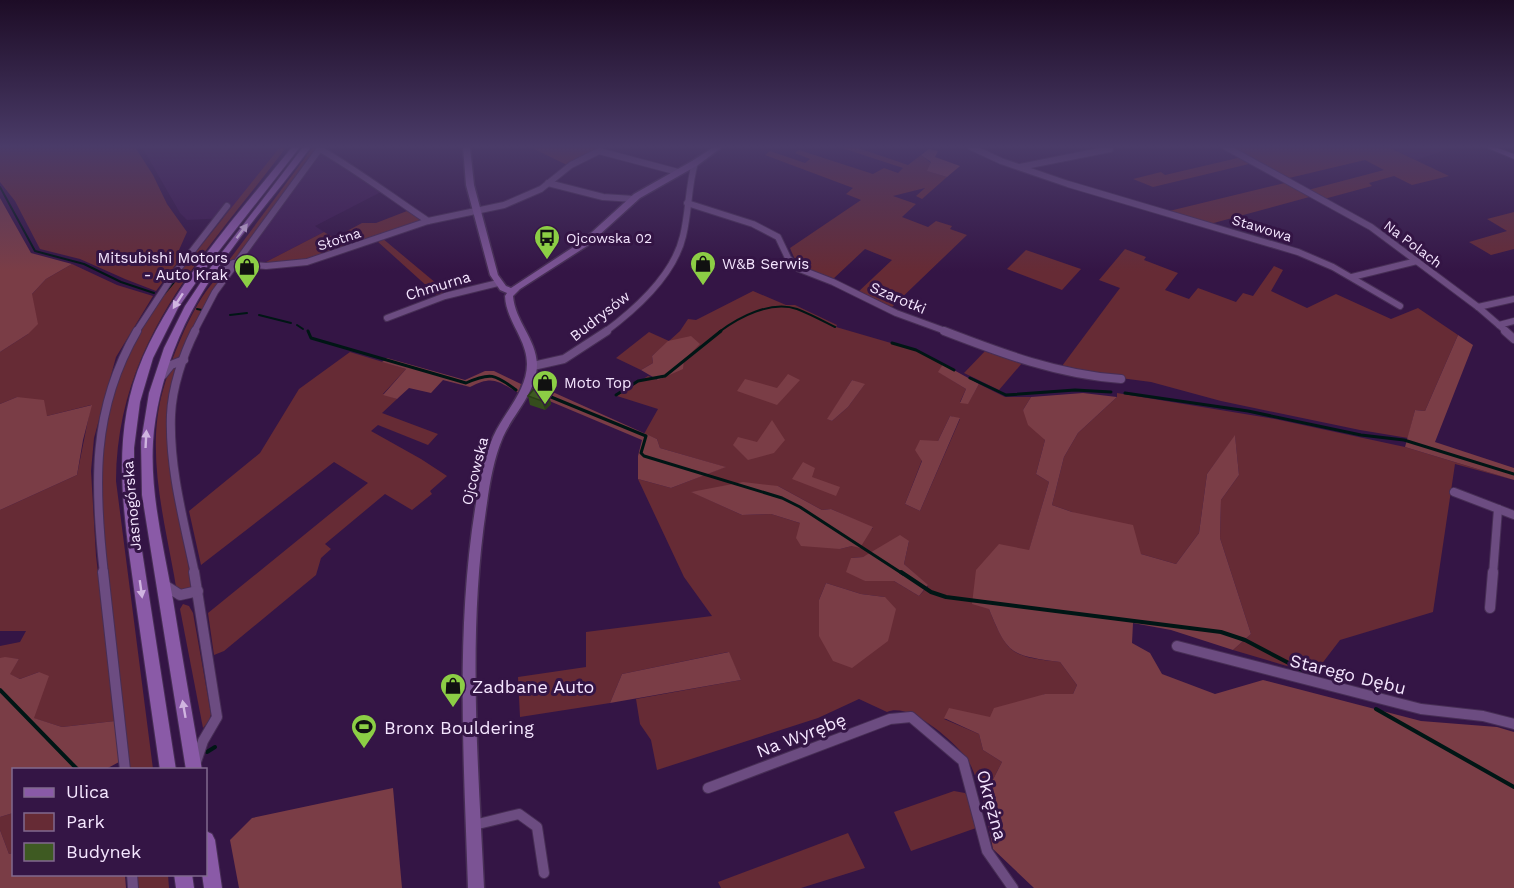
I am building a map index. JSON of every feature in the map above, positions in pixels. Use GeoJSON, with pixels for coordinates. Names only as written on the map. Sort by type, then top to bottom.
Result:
{"type":"FeatureCollection","features":[{"type":"Feature","properties":{"kind":"main road","name":"Jasnogórska"},"geometry":{"type":"LineString","coordinates":[[168,768],[129,499],[128,448],[134,402],[148,358],[173,308],[264,188]]}},
{"type":"Feature","properties":{"kind":"main road","name":"Jasnogórska"},"geometry":{"type":"LineString","coordinates":[[194,768],[152,519],[146,465],[147,422],[156,383],[176,331],[207,278],[275,188]]}},
{"type":"Feature","properties":{"kind":"main road"},"geometry":{"type":"LineString","coordinates":[[207,847],[213,888]]}},
{"type":"Feature","properties":{"kind":"street"},"geometry":{"type":"LineString","coordinates":[[194,768],[207,732],[217,717],[198,591],[176,482],[171,414],[184,360],[208,306],[227,274],[291,188]]}},
{"type":"Feature","properties":{"kind":"street"},"geometry":{"type":"LineString","coordinates":[[378,188],[428,221]]}},
{"type":"Feature","properties":{"kind":"street"},"geometry":{"type":"LineString","coordinates":[[471,188],[498,283],[512,291]]}},
{"type":"Feature","properties":{"kind":"street","name":"Słotna"},"geometry":{"type":"LineString","coordinates":[[237,262],[266,266],[307,262],[428,221],[514,202],[538,188]]}},
{"type":"Feature","properties":{"kind":"street"},"geometry":{"type":"LineString","coordinates":[[569,188],[603,197],[634,199]]}},
{"type":"Feature","properties":{"kind":"street"},"geometry":{"type":"LineString","coordinates":[[533,366],[509,303],[512,291],[584,244],[634,199],[651,188]]}},
{"type":"Feature","properties":{"kind":"street","name":"Budrysów"},"geometry":{"type":"LineString","coordinates":[[533,366],[564,358],[580,350],[647,296],[681,247],[688,188]]}},
{"type":"Feature","properties":{"kind":"street","name":"Stawowa"},"geometry":{"type":"LineString","coordinates":[[1090,188],[1296,251],[1352,277],[1401,306]]}},
{"type":"Feature","properties":{"kind":"street","name":"Na Polach"},"geometry":{"type":"LineString","coordinates":[[1301,188],[1371,227],[1478,307],[1514,339]]}},
{"type":"Feature","properties":{"kind":"street","name":"Szarotki"},"geometry":{"type":"LineString","coordinates":[[687,203],[738,217],[778,237],[788,258],[797,268],[896,313],[989,348],[1055,369],[1092,377],[1121,379]]}},
{"type":"Feature","properties":{"kind":"street"},"geometry":{"type":"LineString","coordinates":[[125,768],[97,513],[95,482],[100,434],[115,376],[136,330],[164,285],[227,206]]}},
{"type":"Feature","properties":{"kind":"street"},"geometry":{"type":"LineString","coordinates":[[1352,277],[1417,261]]}},
{"type":"Feature","properties":{"kind":"street"},"geometry":{"type":"LineString","coordinates":[[207,278],[237,262]]}},
{"type":"Feature","properties":{"kind":"street","name":"Chmurna"},"geometry":{"type":"LineString","coordinates":[[387,318],[445,296],[498,283]]}},
{"type":"Feature","properties":{"kind":"street"},"geometry":{"type":"LineString","coordinates":[[1478,307],[1514,299]]}},
{"type":"Feature","properties":{"kind":"street"},"geometry":{"type":"LineString","coordinates":[[1498,325],[1514,321]]}},
{"type":"Feature","properties":{"kind":"street"},"geometry":{"type":"LineString","coordinates":[[156,383],[169,367],[184,360]]}},
{"type":"Feature","properties":{"kind":"street","name":"Ojcowska"},"geometry":{"type":"LineString","coordinates":[[476,888],[470,600],[478,525],[497,438],[525,389],[533,366]]}},
{"type":"Feature","properties":{"kind":"street"},"geometry":{"type":"LineString","coordinates":[[1454,492],[1514,515]]}},
{"type":"Feature","properties":{"kind":"street"},"geometry":{"type":"LineString","coordinates":[[1490,608],[1498,509]]}},
{"type":"Feature","properties":{"kind":"street"},"geometry":{"type":"LineString","coordinates":[[163,583],[175,595],[182,597],[198,591]]}},
{"type":"Feature","properties":{"kind":"street","name":"Starego Dębu"},"geometry":{"type":"LineString","coordinates":[[1177,646],[1421,710],[1483,716],[1514,724]]}},
{"type":"Feature","properties":{"kind":"street","name":"Na Wyrębę"},"geometry":{"type":"LineString","coordinates":[[708,788],[890,719],[905,716]]}},
{"type":"Feature","properties":{"kind":"street","name":"Okrężna"},"geometry":{"type":"LineString","coordinates":[[905,716],[932,732],[963,761],[987,851],[1013,888]]}},
{"type":"Feature","properties":{"kind":"street"},"geometry":{"type":"LineString","coordinates":[[474,825],[519,814],[537,827],[544,873]]}},
{"type":"Feature","properties":{"kind":"shaded area"},"geometry":{"type":"Polygon","coordinates":[[[166,188],[251,188],[227,218],[187,220],[180,213],[166,188]]]}},
{"type":"Feature","properties":{"kind":"shaded area"},"geometry":{"type":"Polygon","coordinates":[[[293,188],[376,188],[381,192],[315,226],[324,232],[262,264],[242,259],[293,188]]]}},
{"type":"Feature","properties":{"kind":"shaded area"},"geometry":{"type":"Polygon","coordinates":[[[0,198],[31,253],[72,264],[46,279],[32,294],[38,324],[28,334],[0,352],[0,198]]]}},
{"type":"Feature","properties":{"kind":"shaded area"},"geometry":{"type":"Polygon","coordinates":[[[1458,335],[1473,345],[1435,442],[1514,468],[1514,480],[1405,447],[1415,410],[1425,411],[1458,335]]]}},
{"type":"Feature","properties":{"kind":"shaded area"},"geometry":{"type":"Polygon","coordinates":[[[691,336],[700,344],[684,360],[683,369],[658,380],[641,370],[653,363],[652,356],[668,341],[691,336]]]}},
{"type":"Feature","properties":{"kind":"shaded area"},"geometry":{"type":"Polygon","coordinates":[[[387,358],[465,380],[485,371],[494,371],[521,384],[519,393],[490,380],[470,387],[443,380],[431,393],[409,388],[397,399],[383,395],[406,369],[382,362],[387,358]]]}},
{"type":"Feature","properties":{"kind":"shaded area"},"geometry":{"type":"Polygon","coordinates":[[[943,364],[979,384],[968,404],[960,403],[966,389],[938,372],[943,364]]]}},
{"type":"Feature","properties":{"kind":"shaded area"},"geometry":{"type":"Polygon","coordinates":[[[788,374],[800,380],[777,405],[737,391],[745,379],[777,388],[788,374]]]}},
{"type":"Feature","properties":{"kind":"shaded area"},"geometry":{"type":"Polygon","coordinates":[[[852,380],[865,384],[848,407],[832,421],[827,419],[852,380]]]}},
{"type":"Feature","properties":{"kind":"shaded area"},"geometry":{"type":"Polygon","coordinates":[[[532,387],[546,389],[657,439],[660,448],[726,467],[671,488],[638,479],[638,456],[642,440],[528,392],[532,387]]]}},
{"type":"Feature","properties":{"kind":"shaded area"},"geometry":{"type":"Polygon","coordinates":[[[1083,393],[1117,397],[1078,433],[1064,457],[1052,505],[1072,512],[1133,525],[1141,554],[1176,564],[1199,533],[1207,474],[1235,435],[1239,475],[1221,500],[1220,538],[1251,634],[1233,650],[1171,630],[1133,623],[1132,643],[1150,653],[1162,674],[1215,694],[1263,680],[1421,721],[1497,727],[1514,732],[1514,888],[1034,888],[993,849],[983,799],[1002,762],[983,750],[979,734],[944,718],[949,708],[990,717],[994,708],[1045,694],[1073,694],[1077,685],[1060,662],[1021,655],[1013,650],[1001,636],[989,609],[972,604],[976,570],[999,544],[1029,550],[1049,482],[1036,474],[1045,440],[1028,425],[1023,410],[1031,397],[1083,393]]]}},
{"type":"Feature","properties":{"kind":"shaded area"},"geometry":{"type":"Polygon","coordinates":[[[17,397],[44,400],[47,416],[92,405],[77,475],[0,510],[0,404],[17,397]]]}},
{"type":"Feature","properties":{"kind":"shaded area"},"geometry":{"type":"Polygon","coordinates":[[[950,416],[960,418],[920,511],[905,504],[922,461],[915,450],[920,440],[938,441],[950,416]]]}},
{"type":"Feature","properties":{"kind":"shaded area"},"geometry":{"type":"Polygon","coordinates":[[[772,420],[785,440],[774,453],[748,460],[733,445],[738,437],[757,442],[772,420]]]}},
{"type":"Feature","properties":{"kind":"shaded area"},"geometry":{"type":"Polygon","coordinates":[[[803,462],[815,468],[812,477],[840,487],[836,496],[792,479],[803,462]]]}},
{"type":"Feature","properties":{"kind":"shaded area"},"geometry":{"type":"Polygon","coordinates":[[[743,482],[778,486],[822,510],[831,509],[873,527],[860,548],[801,546],[796,538],[800,523],[771,514],[742,515],[691,492],[743,482]]]}},
{"type":"Feature","properties":{"kind":"shaded area"},"geometry":{"type":"Polygon","coordinates":[[[900,535],[909,541],[904,564],[928,585],[919,596],[894,581],[865,581],[846,572],[851,558],[863,557],[900,535]]]}},
{"type":"Feature","properties":{"kind":"shaded area"},"geometry":{"type":"Polygon","coordinates":[[[826,583],[861,594],[885,597],[896,609],[888,641],[852,668],[833,661],[819,636],[819,600],[826,583]]]}},
{"type":"Feature","properties":{"kind":"shaded area"},"geometry":{"type":"Polygon","coordinates":[[[729,652],[741,680],[610,703],[622,674],[729,652]]]}},
{"type":"Feature","properties":{"kind":"shaded area"},"geometry":{"type":"Polygon","coordinates":[[[0,658],[19,659],[10,674],[20,679],[39,672],[49,676],[34,718],[62,727],[115,721],[119,762],[108,768],[12,768],[12,813],[0,817],[0,658]]]}},
{"type":"Feature","properties":{"kind":"shaded area"},"geometry":{"type":"Polygon","coordinates":[[[393,788],[402,888],[239,888],[230,840],[252,818],[393,788]]]}},
{"type":"Feature","properties":{"kind":"shaded area"},"geometry":{"type":"Polygon","coordinates":[[[0,830],[9,854],[12,853],[12,876],[125,876],[126,888],[0,888],[0,830]]]}},
{"type":"Feature","properties":{"kind":"green space"},"geometry":{"type":"Polygon","coordinates":[[[5,188],[159,188],[167,204],[187,232],[179,250],[183,255],[156,291],[80,259],[40,249],[15,201],[5,188]]]}},
{"type":"Feature","properties":{"kind":"green space"},"geometry":{"type":"Polygon","coordinates":[[[247,188],[254,188],[197,263],[171,302],[149,342],[132,384],[120,431],[116,481],[153,768],[130,768],[98,498],[99,466],[108,408],[124,360],[156,302],[247,188]]]}},
{"type":"Feature","properties":{"kind":"green space"},"geometry":{"type":"Polygon","coordinates":[[[282,188],[288,188],[237,258],[227,263],[282,188]]]}},
{"type":"Feature","properties":{"kind":"green space"},"geometry":{"type":"Polygon","coordinates":[[[852,188],[923,188],[893,196],[916,204],[902,217],[928,227],[936,221],[952,226],[950,229],[967,235],[892,307],[857,293],[892,260],[865,249],[832,280],[806,270],[793,256],[790,248],[861,200],[846,194],[852,188]]]}},
{"type":"Feature","properties":{"kind":"green space"},"geometry":{"type":"Polygon","coordinates":[[[925,188],[934,188],[922,199],[916,196],[925,188]]]}},
{"type":"Feature","properties":{"kind":"green space"},"geometry":{"type":"Polygon","coordinates":[[[1262,188],[1300,188],[1313,196],[1210,224],[1165,212],[1262,188]]]}},
{"type":"Feature","properties":{"kind":"green space"},"geometry":{"type":"Polygon","coordinates":[[[1314,188],[1363,188],[1324,199],[1308,190],[1314,188]]]}},
{"type":"Feature","properties":{"kind":"green space"},"geometry":{"type":"Polygon","coordinates":[[[407,211],[422,219],[421,222],[306,260],[262,264],[324,232],[334,238],[362,223],[376,223],[407,211]]]}},
{"type":"Feature","properties":{"kind":"green space"},"geometry":{"type":"Polygon","coordinates":[[[1514,212],[1514,249],[1491,255],[1469,242],[1507,231],[1487,219],[1514,212]]]}},
{"type":"Feature","properties":{"kind":"green space"},"geometry":{"type":"Polygon","coordinates":[[[382,238],[449,294],[439,297],[377,241],[382,238]]]}},
{"type":"Feature","properties":{"kind":"green space"},"geometry":{"type":"Polygon","coordinates":[[[1125,249],[1146,257],[1144,260],[1178,273],[1165,290],[1189,299],[1198,288],[1236,302],[1243,293],[1253,296],[1274,266],[1283,270],[1271,291],[1307,308],[1336,294],[1391,319],[1418,308],[1458,335],[1425,411],[1415,410],[1408,438],[1221,401],[1151,382],[1059,370],[1120,288],[1099,280],[1125,249]]]}},
{"type":"Feature","properties":{"kind":"green space"},"geometry":{"type":"Polygon","coordinates":[[[1026,250],[1081,269],[1062,290],[1007,269],[1026,250]]]}},
{"type":"Feature","properties":{"kind":"green space"},"geometry":{"type":"Polygon","coordinates":[[[72,264],[117,285],[153,296],[116,357],[94,438],[91,471],[96,556],[115,721],[62,727],[33,718],[39,672],[20,679],[9,674],[19,659],[0,658],[0,646],[20,642],[26,631],[0,631],[0,510],[77,475],[91,405],[47,416],[17,397],[0,404],[0,352],[28,334],[32,294],[46,279],[72,264]]]}},
{"type":"Feature","properties":{"kind":"green space"},"geometry":{"type":"Polygon","coordinates":[[[230,267],[204,306],[180,358],[171,363],[194,310],[211,285],[230,267]]]}},
{"type":"Feature","properties":{"kind":"green space"},"geometry":{"type":"Polygon","coordinates":[[[753,291],[786,305],[795,305],[837,325],[836,327],[915,350],[943,364],[939,372],[966,389],[960,402],[968,403],[979,384],[1005,397],[1031,397],[1023,410],[1045,440],[1036,474],[1049,482],[1029,551],[989,609],[1007,645],[1021,655],[1060,662],[1077,685],[1073,694],[1045,694],[991,717],[944,719],[979,734],[983,750],[1002,762],[983,799],[976,777],[965,756],[940,732],[906,712],[896,710],[887,712],[859,699],[818,718],[657,770],[651,740],[640,724],[636,699],[741,680],[728,652],[622,674],[610,703],[520,717],[518,677],[586,667],[586,632],[712,616],[684,577],[638,479],[671,488],[725,467],[660,448],[657,439],[644,434],[658,409],[617,396],[648,376],[658,380],[669,341],[688,319],[696,320],[753,291]],[[852,380],[828,419],[832,421],[848,407],[864,385],[852,380]],[[950,416],[938,441],[922,460],[905,504],[920,511],[960,419],[950,416]],[[778,486],[692,492],[742,515],[771,514],[800,523],[840,549],[852,546],[873,528],[831,509],[822,510],[778,486]],[[909,541],[863,557],[851,558],[865,581],[894,581],[919,596],[928,586],[904,564],[909,541]],[[826,583],[819,600],[885,597],[861,594],[826,583]]]}},
{"type":"Feature","properties":{"kind":"green space"},"geometry":{"type":"Polygon","coordinates":[[[649,332],[669,341],[652,356],[653,363],[641,370],[616,358],[649,332]]]}},
{"type":"Feature","properties":{"kind":"green space"},"geometry":{"type":"Polygon","coordinates":[[[987,349],[1023,362],[999,390],[964,373],[987,349]]]}},
{"type":"Feature","properties":{"kind":"green space"},"geometry":{"type":"Polygon","coordinates":[[[350,352],[406,369],[383,394],[397,399],[382,413],[438,434],[428,445],[378,425],[371,431],[447,476],[430,491],[432,494],[412,510],[385,494],[325,544],[331,549],[321,558],[316,575],[224,651],[214,655],[208,613],[368,483],[334,462],[201,565],[189,511],[260,453],[299,389],[350,352]]]}},
{"type":"Feature","properties":{"kind":"green space"},"geometry":{"type":"Polygon","coordinates":[[[176,367],[169,445],[172,482],[192,584],[192,590],[182,593],[176,587],[161,506],[156,459],[158,412],[166,380],[176,367]]]}},
{"type":"Feature","properties":{"kind":"green space"},"geometry":{"type":"Polygon","coordinates":[[[1117,393],[1275,419],[1405,447],[1514,480],[1455,464],[1433,612],[1340,640],[1314,674],[1233,650],[1251,634],[1220,538],[1221,500],[1239,475],[1235,436],[1207,474],[1199,533],[1176,564],[1141,554],[1072,512],[1052,505],[1064,457],[1078,433],[1117,397],[1117,393]]]}},
{"type":"Feature","properties":{"kind":"green space"},"geometry":{"type":"Polygon","coordinates":[[[183,604],[189,606],[193,613],[211,714],[203,728],[180,609],[183,604]]]}},
{"type":"Feature","properties":{"kind":"green space"},"geometry":{"type":"Polygon","coordinates":[[[954,791],[965,793],[969,798],[976,828],[911,851],[894,812],[954,791]]]}},
{"type":"Feature","properties":{"kind":"green space"},"geometry":{"type":"Polygon","coordinates":[[[12,813],[12,853],[9,854],[0,830],[0,817],[12,813]]]}},
{"type":"Feature","properties":{"kind":"green space"},"geometry":{"type":"Polygon","coordinates":[[[848,833],[865,868],[801,888],[721,888],[718,882],[848,833]]]}},
{"type":"Feature","properties":{"kind":"green space"},"geometry":{"type":"Polygon","coordinates":[[[137,876],[168,876],[169,888],[138,888],[137,876]]]}},
{"type":"Feature","properties":{"kind":"building"},"geometry":{"type":"Polygon","coordinates":[[[534,389],[549,395],[542,401],[528,396],[534,389]]]}},
{"type":"Feature","properties":{"kind":"waterway"},"geometry":{"type":"LineString","coordinates":[[1,188],[35,251],[84,264],[121,282],[154,293]]}},
{"type":"Feature","properties":{"kind":"waterway"},"geometry":{"type":"LineString","coordinates":[[164,294],[174,282]]}},
{"type":"Feature","properties":{"kind":"waterway"},"geometry":{"type":"LineString","coordinates":[[719,332],[746,316],[766,308],[777,307],[797,309],[835,327]]}},
{"type":"Feature","properties":{"kind":"waterway"},"geometry":{"type":"LineString","coordinates":[[197,309],[202,310]]}},
{"type":"Feature","properties":{"kind":"waterway"},"geometry":{"type":"LineString","coordinates":[[230,315],[247,313]]}},
{"type":"Feature","properties":{"kind":"waterway"},"geometry":{"type":"LineString","coordinates":[[259,315],[291,323]]}},
{"type":"Feature","properties":{"kind":"waterway"},"geometry":{"type":"LineString","coordinates":[[297,325],[303,329]]}},
{"type":"Feature","properties":{"kind":"waterway"},"geometry":{"type":"LineString","coordinates":[[308,331],[311,338],[466,383],[481,377],[492,376],[516,390]]}},
{"type":"Feature","properties":{"kind":"waterway"},"geometry":{"type":"LineString","coordinates":[[616,395],[638,381],[665,376],[721,331]]}},
{"type":"Feature","properties":{"kind":"waterway"},"geometry":{"type":"LineString","coordinates":[[892,343],[916,350],[954,370]]}},
{"type":"Feature","properties":{"kind":"waterway"},"geometry":{"type":"LineString","coordinates":[[970,378],[1006,395],[1075,390],[1111,392]]}},
{"type":"Feature","properties":{"kind":"waterway"},"geometry":{"type":"LineString","coordinates":[[534,390],[646,436],[641,453],[644,456],[782,498],[800,507],[903,574]]}},
{"type":"Feature","properties":{"kind":"waterway"},"geometry":{"type":"LineString","coordinates":[[1125,393],[1248,411],[1361,435],[1404,440],[1514,474]]}},
{"type":"Feature","properties":{"kind":"waterway"},"geometry":{"type":"LineString","coordinates":[[901,572],[931,592],[946,597],[1221,632],[1245,640],[1304,671]]}},
{"type":"Feature","properties":{"kind":"waterway"},"geometry":{"type":"LineString","coordinates":[[0,690],[76,768]]}},
{"type":"Feature","properties":{"kind":"waterway"},"geometry":{"type":"LineString","coordinates":[[1376,709],[1514,787]]}},
{"type":"Feature","properties":{"kind":"waterway"},"geometry":{"type":"LineString","coordinates":[[207,752],[215,747]]}},
{"type":"Feature","properties":{"kind":"place","name":"Ojcowska 02"},"geometry":{"type":"Point","coordinates":[547,261]}},
{"type":"Feature","properties":{"kind":"place","name":"W&B Serwis"},"geometry":{"type":"Point","coordinates":[703,287]}},
{"type":"Feature","properties":{"kind":"place","name":"Mitsubishi Motors - Auto Krak"},"geometry":{"type":"Point","coordinates":[247,290]}},
{"type":"Feature","properties":{"kind":"place","name":"Moto Top"},"geometry":{"type":"Point","coordinates":[545,406]}},
{"type":"Feature","properties":{"kind":"place","name":"Zadbane Auto"},"geometry":{"type":"Point","coordinates":[453,709]}},
{"type":"Feature","properties":{"kind":"place","name":"Bronx Bouldering"},"geometry":{"type":"Point","coordinates":[364,750]}}]}
